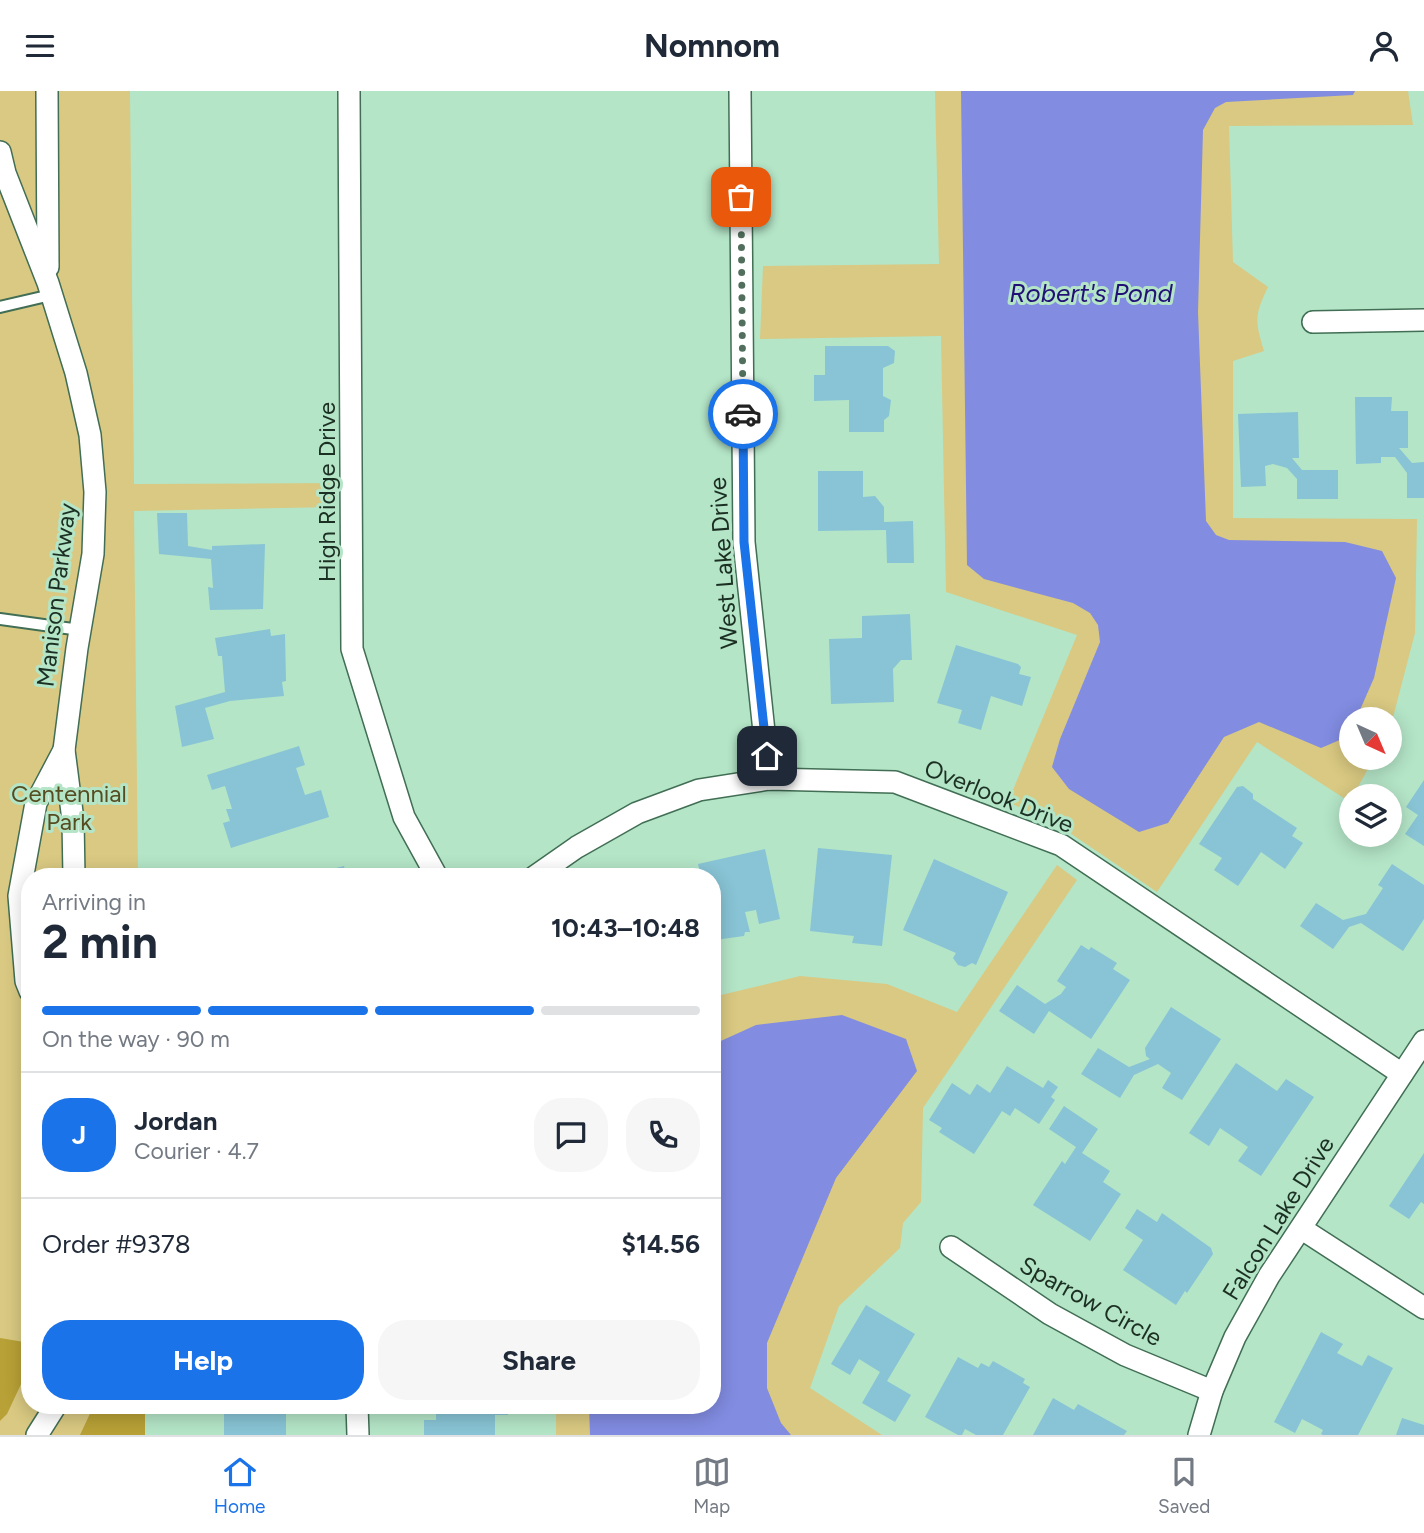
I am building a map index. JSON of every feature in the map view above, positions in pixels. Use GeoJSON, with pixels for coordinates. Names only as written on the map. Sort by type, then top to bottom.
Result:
{"type":"FeatureCollection","features":[{"type":"Feature","properties":{"kind":"street","name":"Manison Parkway"},"geometry":{"type":"LineString","coordinates":[[47,91],[46,211],[50,289]]}},
{"type":"Feature","properties":{"kind":"street","name":"High Ridge Drive"},"geometry":{"type":"LineString","coordinates":[[349,91],[352,649],[404,817],[432,868]]}},
{"type":"Feature","properties":{"kind":"street","name":"West Lake Drive"},"geometry":{"type":"LineString","coordinates":[[740,91],[744,542],[769,779]]}},
{"type":"Feature","properties":{"kind":"street","name":"Manison Parkway"},"geometry":{"type":"LineString","coordinates":[[0,152],[5,173],[50,289],[79,385],[90,435],[95,492],[93,554],[64,750],[73,820],[74,868]]}},
{"type":"Feature","properties":{"kind":"street"},"geometry":{"type":"LineString","coordinates":[[1313,321],[1424,320]]}},
{"type":"Feature","properties":{"kind":"street","name":"Manison Parkway"},"geometry":{"type":"LineString","coordinates":[[24,868],[36,803],[64,750]]}},
{"type":"Feature","properties":{"kind":"street","name":"Overlook Drive"},"geometry":{"type":"LineString","coordinates":[[547,868],[577,847],[637,813],[699,790],[769,779],[895,782],[1061,845],[1402,1074]]}},
{"type":"Feature","properties":{"kind":"street","name":"Manison Parkway"},"geometry":{"type":"LineString","coordinates":[[21,885],[21,920]]}},
{"type":"Feature","properties":{"kind":"street","name":"Falcon Lake Drive"},"geometry":{"type":"LineString","coordinates":[[1199,1435],[1212,1391],[1235,1337],[1262,1288],[1424,1041]]}},
{"type":"Feature","properties":{"kind":"street"},"geometry":{"type":"LineString","coordinates":[[1302,1229],[1424,1308]]}},
{"type":"Feature","properties":{"kind":"street","name":"Sparrow Circle"},"geometry":{"type":"LineString","coordinates":[[951,1247],[1050,1314],[1125,1355],[1212,1391]]}},
{"type":"Feature","properties":{"kind":"street"},"geometry":{"type":"LineString","coordinates":[[37,1435],[50,1414]]}},
{"type":"Feature","properties":{"kind":"street"},"geometry":{"type":"LineString","coordinates":[[357,1414],[358,1435]]}},
{"type":"Feature","properties":{"kind":"lane"},"geometry":{"type":"LineString","coordinates":[[0,307],[50,289]]}},
{"type":"Feature","properties":{"kind":"lane"},"geometry":{"type":"LineString","coordinates":[[0,619],[80,630]]}},
{"type":"Feature","properties":{"kind":"green space","name":"Centennial Park"},"geometry":{"type":"Polygon","coordinates":[[[0,91],[130,91],[134,484],[336,483],[335,507],[134,511],[138,868],[21,868],[21,1414],[145,1414],[145,1435],[0,1435],[0,91]]]}},
{"type":"Feature","properties":{"kind":"green space"},"geometry":{"type":"Polygon","coordinates":[[[935,91],[1408,91],[1413,125],[1229,126],[1233,262],[1268,287],[1257,319],[1264,351],[1233,361],[1233,518],[1417,519],[1415,633],[1396,707],[1339,707],[1339,770],[1367,770],[1360,784],[1339,784],[1339,795],[1257,742],[1157,892],[1061,827],[1008,802],[1077,635],[946,592],[941,336],[760,339],[763,266],[939,264],[935,91]]]}},
{"type":"Feature","properties":{"kind":"green space"},"geometry":{"type":"Polygon","coordinates":[[[1057,865],[1077,880],[923,1108],[921,1202],[903,1223],[900,1248],[839,1306],[810,1388],[882,1435],[556,1435],[556,1414],[721,1414],[721,995],[800,976],[887,984],[957,1012],[1057,865]]]}},
{"type":"Feature","properties":{"kind":"shaded area"},"geometry":{"type":"Polygon","coordinates":[[[0,1338],[21,1342],[21,1384],[7,1414],[0,1421],[0,1338]]]}},
{"type":"Feature","properties":{"kind":"shaded area"},"geometry":{"type":"Polygon","coordinates":[[[90,1414],[145,1414],[145,1435],[80,1435],[90,1414]]]}},
{"type":"Feature","properties":{"kind":"water","name":"Robert's Pond"},"geometry":{"type":"Polygon","coordinates":[[[961,91],[1355,91],[1353,95],[1226,102],[1215,108],[1203,130],[1198,312],[1206,521],[1216,535],[1229,540],[1345,542],[1382,551],[1396,578],[1374,678],[1361,707],[1339,707],[1339,740],[1321,748],[1259,722],[1224,737],[1168,823],[1139,832],[1069,789],[1052,767],[1060,739],[1100,642],[1098,625],[1090,613],[1073,603],[984,579],[967,565],[961,91]]]}},
{"type":"Feature","properties":{"kind":"water"},"geometry":{"type":"Polygon","coordinates":[[[842,1015],[906,1039],[917,1071],[836,1178],[767,1343],[767,1388],[781,1423],[791,1435],[590,1435],[589,1414],[721,1414],[721,1041],[756,1025],[842,1015]]]}},
{"type":"Feature","properties":{"kind":"building"},"geometry":{"type":"Polygon","coordinates":[[[825,346],[888,346],[895,351],[894,363],[883,368],[883,396],[891,400],[889,416],[884,420],[884,432],[849,432],[849,400],[814,401],[814,375],[825,375],[825,346]]]}},
{"type":"Feature","properties":{"kind":"building"},"geometry":{"type":"Polygon","coordinates":[[[1355,397],[1392,397],[1391,411],[1408,411],[1408,448],[1399,448],[1412,463],[1424,462],[1424,498],[1407,498],[1407,473],[1395,457],[1381,457],[1381,463],[1356,464],[1355,397]]]}},
{"type":"Feature","properties":{"kind":"building"},"geometry":{"type":"Polygon","coordinates":[[[1298,412],[1299,458],[1292,458],[1302,470],[1338,470],[1338,499],[1297,499],[1297,479],[1287,468],[1273,464],[1265,466],[1266,486],[1241,487],[1238,414],[1298,412]]]}},
{"type":"Feature","properties":{"kind":"building"},"geometry":{"type":"Polygon","coordinates":[[[818,471],[863,471],[863,497],[875,496],[884,507],[884,522],[913,521],[914,563],[887,563],[886,530],[818,531],[818,471]]]}},
{"type":"Feature","properties":{"kind":"building"},"geometry":{"type":"Polygon","coordinates":[[[157,513],[187,513],[188,546],[212,550],[212,546],[265,544],[263,609],[210,610],[208,587],[213,588],[211,559],[159,554],[157,513]]]}},
{"type":"Feature","properties":{"kind":"building"},"geometry":{"type":"Polygon","coordinates":[[[910,614],[912,660],[901,660],[893,669],[894,702],[831,704],[829,639],[862,638],[862,616],[910,614]]]}},
{"type":"Feature","properties":{"kind":"building"},"geometry":{"type":"Polygon","coordinates":[[[270,629],[271,636],[285,634],[286,681],[282,682],[284,696],[230,701],[205,708],[214,739],[182,747],[175,706],[225,692],[222,656],[218,656],[215,638],[270,629]]]}},
{"type":"Feature","properties":{"kind":"building"},"geometry":{"type":"Polygon","coordinates":[[[956,645],[1018,664],[1021,667],[1019,674],[1031,677],[1022,706],[991,696],[981,730],[958,723],[962,710],[937,703],[956,645]]]}},
{"type":"Feature","properties":{"kind":"building"},"geometry":{"type":"Polygon","coordinates":[[[299,746],[305,765],[296,768],[305,795],[321,790],[329,817],[231,848],[223,823],[230,821],[226,809],[232,809],[225,786],[212,790],[207,775],[299,746]]]}},
{"type":"Feature","properties":{"kind":"building"},"geometry":{"type":"Polygon","coordinates":[[[1424,780],[1424,846],[1405,834],[1418,815],[1406,807],[1424,780]]]}},
{"type":"Feature","properties":{"kind":"building"},"geometry":{"type":"Polygon","coordinates":[[[1243,786],[1253,794],[1253,799],[1297,828],[1292,836],[1303,843],[1285,869],[1261,852],[1238,886],[1214,870],[1222,858],[1199,844],[1237,787],[1243,786]]]}},
{"type":"Feature","properties":{"kind":"building"},"geometry":{"type":"Polygon","coordinates":[[[818,848],[892,855],[882,946],[852,943],[854,936],[810,931],[818,848]]]}},
{"type":"Feature","properties":{"kind":"building"},"geometry":{"type":"Polygon","coordinates":[[[765,849],[780,919],[759,924],[756,910],[745,912],[750,932],[745,932],[744,936],[721,939],[721,868],[699,868],[698,864],[765,849]]]}},
{"type":"Feature","properties":{"kind":"building"},"geometry":{"type":"Polygon","coordinates":[[[934,859],[1008,892],[976,965],[958,965],[953,958],[956,953],[903,930],[934,859]]]}},
{"type":"Feature","properties":{"kind":"building"},"geometry":{"type":"Polygon","coordinates":[[[1392,864],[1424,885],[1424,919],[1403,951],[1361,923],[1349,927],[1333,949],[1300,926],[1316,903],[1343,920],[1366,914],[1383,888],[1378,885],[1392,864]]]}},
{"type":"Feature","properties":{"kind":"building"},"geometry":{"type":"Polygon","coordinates":[[[1081,945],[1089,950],[1091,947],[1117,963],[1113,969],[1130,980],[1091,1039],[1049,1011],[1034,1034],[999,1011],[1017,985],[1045,1004],[1061,994],[1066,987],[1057,981],[1081,945]]]}},
{"type":"Feature","properties":{"kind":"building"},"geometry":{"type":"Polygon","coordinates":[[[1171,1007],[1221,1039],[1182,1100],[1162,1088],[1171,1073],[1158,1064],[1134,1075],[1120,1098],[1081,1074],[1098,1048],[1129,1067],[1150,1059],[1146,1056],[1145,1048],[1171,1007]]]}},
{"type":"Feature","properties":{"kind":"building"},"geometry":{"type":"Polygon","coordinates":[[[1236,1063],[1277,1091],[1286,1079],[1314,1097],[1261,1176],[1238,1161],[1248,1147],[1220,1128],[1209,1146],[1189,1133],[1236,1063]]]}},
{"type":"Feature","properties":{"kind":"building"},"geometry":{"type":"Polygon","coordinates":[[[1007,1066],[1043,1088],[1048,1080],[1058,1087],[1051,1097],[1055,1100],[1039,1124],[1015,1108],[1010,1116],[1002,1111],[974,1154],[939,1132],[942,1128],[929,1120],[952,1083],[970,1095],[977,1084],[990,1093],[1007,1066]]]}},
{"type":"Feature","properties":{"kind":"building"},"geometry":{"type":"Polygon","coordinates":[[[1064,1106],[1098,1129],[1082,1153],[1110,1171],[1103,1182],[1121,1194],[1090,1241],[1033,1205],[1062,1161],[1065,1164],[1076,1147],[1049,1129],[1064,1106]]]}},
{"type":"Feature","properties":{"kind":"building"},"geometry":{"type":"Polygon","coordinates":[[[1424,1153],[1424,1204],[1421,1202],[1409,1219],[1389,1206],[1424,1153]]]}},
{"type":"Feature","properties":{"kind":"building"},"geometry":{"type":"Polygon","coordinates":[[[1137,1209],[1157,1222],[1162,1213],[1211,1248],[1213,1254],[1176,1305],[1123,1270],[1143,1240],[1125,1228],[1137,1209]]]}},
{"type":"Feature","properties":{"kind":"building"},"geometry":{"type":"Polygon","coordinates":[[[866,1305],[915,1334],[887,1381],[911,1395],[895,1422],[862,1403],[880,1372],[859,1359],[850,1375],[831,1364],[866,1305]]]}},
{"type":"Feature","properties":{"kind":"building"},"geometry":{"type":"Polygon","coordinates":[[[1321,1332],[1343,1344],[1337,1353],[1362,1366],[1368,1355],[1393,1368],[1358,1435],[1323,1435],[1323,1430],[1302,1419],[1295,1433],[1274,1422],[1321,1332]]]}},
{"type":"Feature","properties":{"kind":"building"},"geometry":{"type":"Polygon","coordinates":[[[958,1357],[978,1368],[981,1363],[989,1367],[993,1361],[1025,1379],[1023,1383],[1030,1387],[1003,1435],[976,1435],[965,1429],[962,1435],[958,1435],[925,1417],[958,1357]]]}},
{"type":"Feature","properties":{"kind":"building"},"geometry":{"type":"Polygon","coordinates":[[[1053,1398],[1074,1410],[1078,1404],[1127,1431],[1124,1435],[1033,1435],[1053,1398]]]}},
{"type":"Feature","properties":{"kind":"building"},"geometry":{"type":"Polygon","coordinates":[[[224,1414],[286,1414],[286,1435],[224,1435],[224,1414]]]}},
{"type":"Feature","properties":{"kind":"building"},"geometry":{"type":"Polygon","coordinates":[[[436,1414],[508,1414],[495,1415],[495,1435],[424,1435],[424,1420],[436,1420],[436,1414]]]}},
{"type":"Feature","properties":{"kind":"building"},"geometry":{"type":"Polygon","coordinates":[[[1402,1418],[1424,1425],[1424,1435],[1396,1435],[1402,1418]]]}},
{"type":"Feature","properties":{"kind":"way so far"},"geometry":{"type":"LineString","coordinates":[[741,197],[743,414]]}},
{"type":"Feature","properties":{"kind":"route"},"geometry":{"type":"LineString","coordinates":[[743,414],[744,542],[767,756]]}}]}
